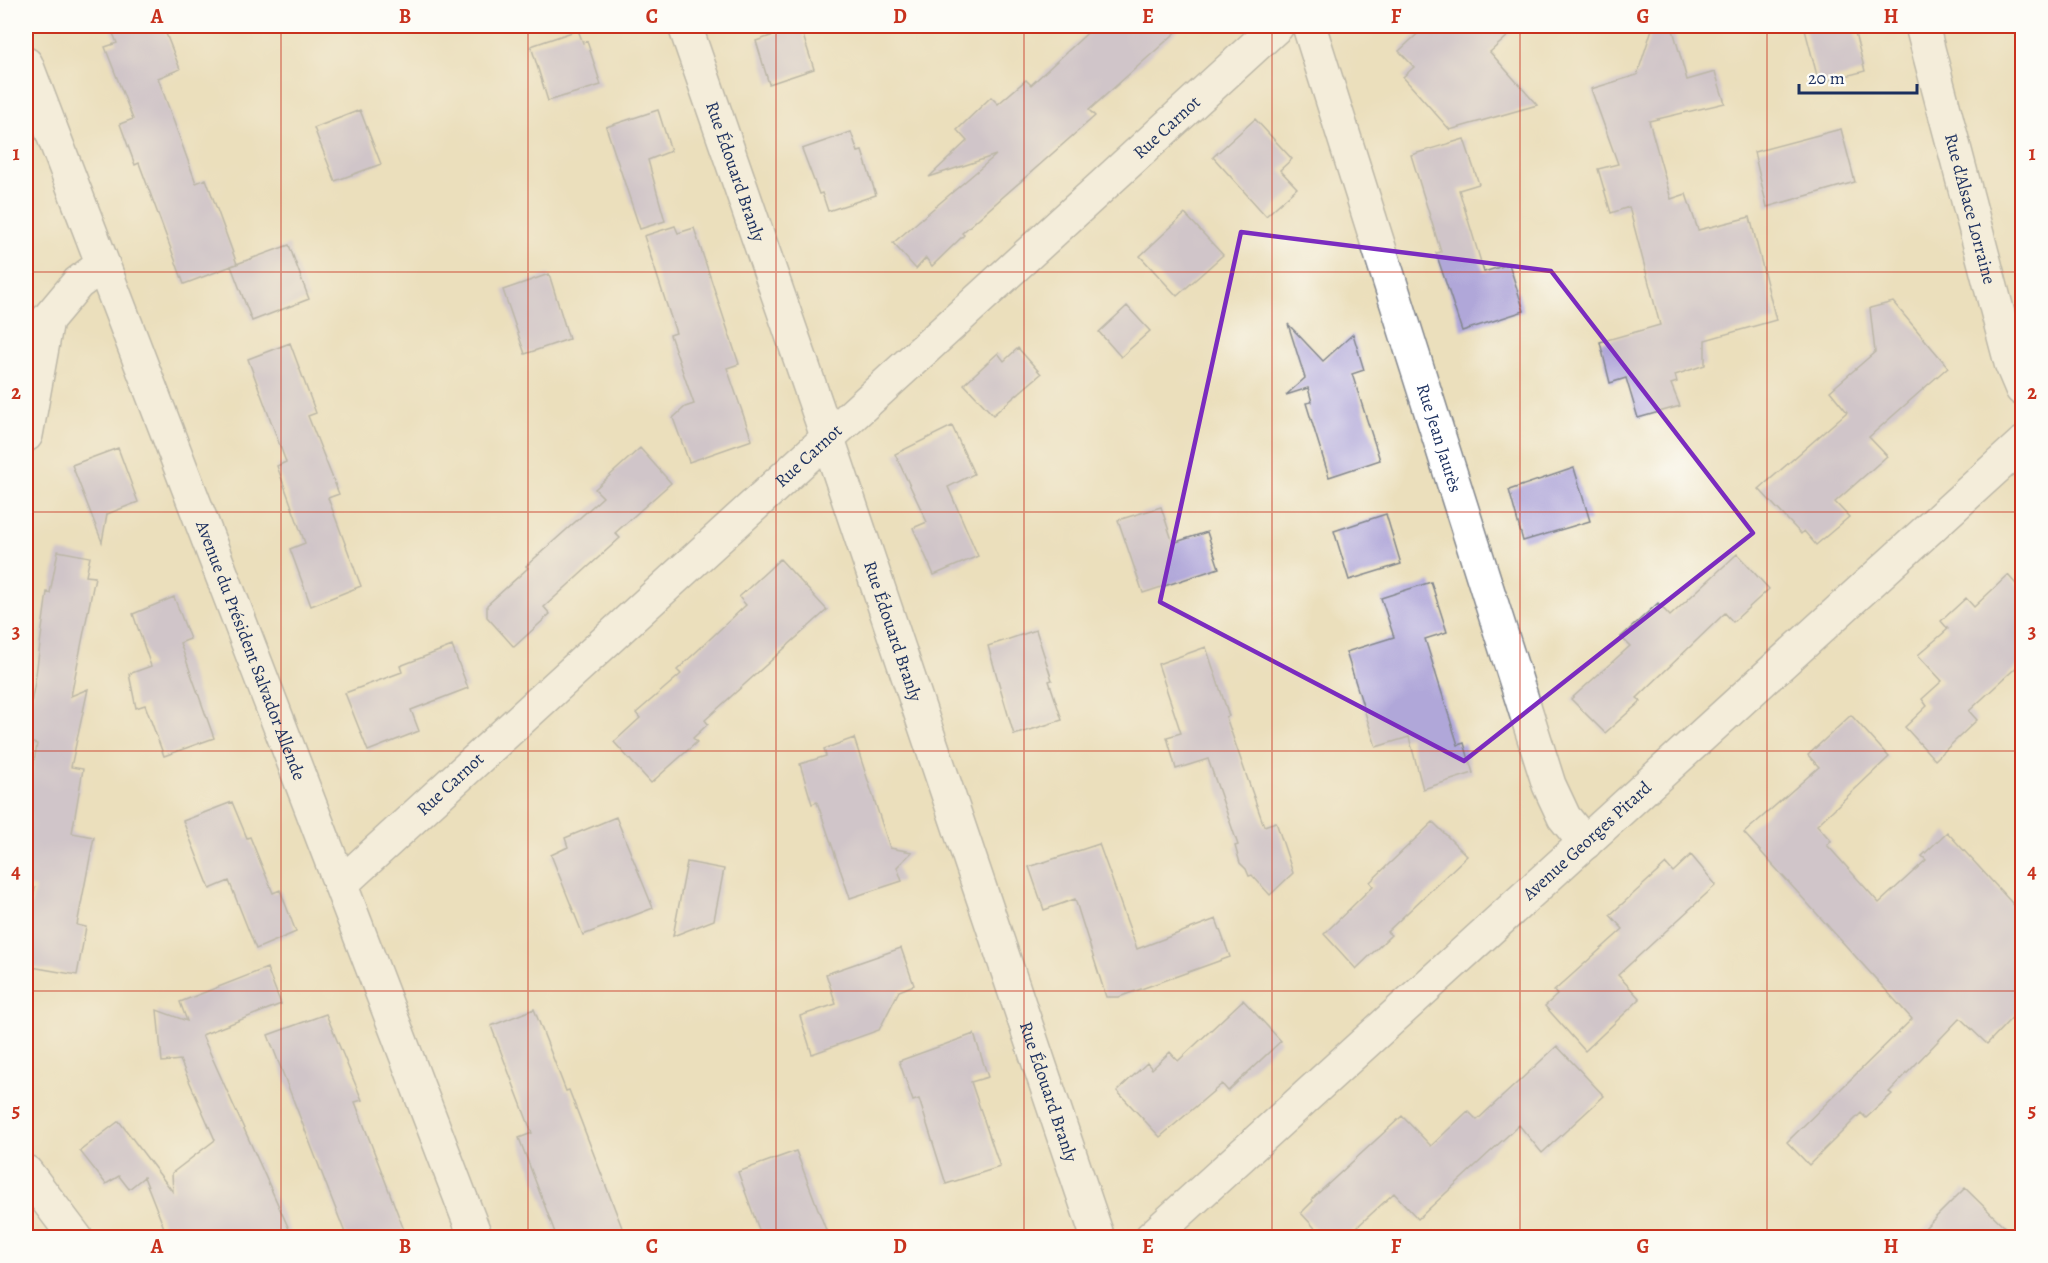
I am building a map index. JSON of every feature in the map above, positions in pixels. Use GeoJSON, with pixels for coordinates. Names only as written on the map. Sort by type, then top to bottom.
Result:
{"type":"FeatureCollection","features":[{"type":"Feature","properties":{"kind":"street","name":"Rue Édouard Branly"},"geometry":{"type":"LineString","coordinates":[[685,26],[827,436],[1098,1238]]}},
{"type":"Feature","properties":{"kind":"street","name":"Rue Carnot"},"geometry":{"type":"LineString","coordinates":[[341,884],[827,436],[1277,26]]}},
{"type":"Feature","properties":{"kind":"street","name":"Rue Jean Jaurès"},"geometry":{"type":"LineString","coordinates":[[1310,26],[1549,785],[1564,817],[1585,843]]}},
{"type":"Feature","properties":{"kind":"street","name":"Rue d'Alsace Lorraine"},"geometry":{"type":"LineString","coordinates":[[1922,26],[2011,363],[2022,389]]}},
{"type":"Feature","properties":{"kind":"street","name":"Avenue du Président Salvador Allende"},"geometry":{"type":"LineString","coordinates":[[26,64],[476,1238]]}},
{"type":"Feature","properties":{"kind":"street"},"geometry":{"type":"LineString","coordinates":[[26,435],[47,320],[78,283],[102,265]]}},
{"type":"Feature","properties":{"kind":"street","name":"Avenue Georges Pitard"},"geometry":{"type":"LineString","coordinates":[[1151,1238],[2022,444]]}},
{"type":"Feature","properties":{"kind":"street"},"geometry":{"type":"LineString","coordinates":[[26,1172],[76,1238]]}},
{"type":"Feature","properties":{"kind":"highlighted area"},"geometry":{"type":"Polygon","coordinates":[[[1241,232],[1551,271],[1753,533],[1464,761],[1160,602],[1241,232]]]}},
{"type":"Feature","properties":{"kind":"building"},"geometry":{"type":"Polygon","coordinates":[[[110,26],[163,26],[180,69],[158,78],[196,183],[206,179],[237,264],[184,284],[139,163],[135,165],[120,124],[133,119],[105,47],[117,43],[110,26]]]}},
{"type":"Feature","properties":{"kind":"building"},"geometry":{"type":"Polygon","coordinates":[[[800,26],[814,69],[769,84],[756,41],[800,26]]]}},
{"type":"Feature","properties":{"kind":"building"},"geometry":{"type":"Polygon","coordinates":[[[1095,26],[1183,26],[1089,110],[1095,116],[962,233],[964,235],[932,266],[926,258],[916,269],[893,243],[996,155],[929,177],[967,141],[957,130],[991,97],[998,104],[1026,80],[1031,85],[1095,26]]]}},
{"type":"Feature","properties":{"kind":"building"},"geometry":{"type":"Polygon","coordinates":[[[1426,26],[1519,26],[1490,52],[1537,105],[1450,130],[1403,77],[1414,67],[1399,51],[1426,26]]]}},
{"type":"Feature","properties":{"kind":"building"},"geometry":{"type":"Polygon","coordinates":[[[1653,26],[1672,26],[1687,80],[1715,72],[1725,103],[1649,121],[1671,199],[1686,194],[1698,230],[1750,217],[1776,320],[1705,340],[1705,365],[1675,375],[1677,382],[1671,384],[1680,406],[1638,418],[1626,378],[1610,383],[1600,342],[1660,325],[1629,207],[1611,213],[1598,169],[1618,164],[1591,89],[1637,75],[1653,26]]]}},
{"type":"Feature","properties":{"kind":"building"},"geometry":{"type":"Polygon","coordinates":[[[1804,26],[1853,26],[1865,71],[1819,83],[1804,26]]]}},
{"type":"Feature","properties":{"kind":"building"},"geometry":{"type":"Polygon","coordinates":[[[578,30],[583,43],[587,41],[601,85],[548,101],[531,46],[578,30]]]}},
{"type":"Feature","properties":{"kind":"building"},"geometry":{"type":"Polygon","coordinates":[[[360,110],[381,164],[335,181],[314,128],[360,110]]]}},
{"type":"Feature","properties":{"kind":"building"},"geometry":{"type":"Polygon","coordinates":[[[658,110],[671,151],[648,160],[665,221],[640,229],[606,127],[658,110]]]}},
{"type":"Feature","properties":{"kind":"building"},"geometry":{"type":"Polygon","coordinates":[[[1255,119],[1292,159],[1280,170],[1297,188],[1266,216],[1213,157],[1255,119]]]}},
{"type":"Feature","properties":{"kind":"building"},"geometry":{"type":"Polygon","coordinates":[[[1841,129],[1855,182],[1767,207],[1754,152],[1841,129]]]}},
{"type":"Feature","properties":{"kind":"building"},"geometry":{"type":"Polygon","coordinates":[[[851,132],[858,152],[862,151],[876,195],[828,211],[802,149],[851,132]]]}},
{"type":"Feature","properties":{"kind":"building"},"geometry":{"type":"Polygon","coordinates":[[[1464,139],[1479,184],[1459,190],[1484,272],[1509,264],[1524,311],[1462,331],[1436,253],[1441,252],[1411,155],[1464,139]]]}},
{"type":"Feature","properties":{"kind":"building"},"geometry":{"type":"Polygon","coordinates":[[[1185,214],[1223,255],[1177,296],[1140,256],[1185,214]]]}},
{"type":"Feature","properties":{"kind":"building"},"geometry":{"type":"Polygon","coordinates":[[[675,226],[678,233],[694,228],[739,364],[727,368],[752,440],[689,462],[673,418],[685,407],[694,404],[670,335],[676,333],[644,236],[675,226]]]}},
{"type":"Feature","properties":{"kind":"building"},"geometry":{"type":"Polygon","coordinates":[[[289,245],[309,299],[252,321],[231,266],[289,245]]]}},
{"type":"Feature","properties":{"kind":"building"},"geometry":{"type":"Polygon","coordinates":[[[549,274],[569,339],[525,354],[503,290],[549,274]]]}},
{"type":"Feature","properties":{"kind":"building"},"geometry":{"type":"Polygon","coordinates":[[[1893,302],[1948,367],[1869,437],[1887,456],[1835,502],[1849,517],[1816,545],[1804,531],[1801,534],[1759,489],[1847,412],[1830,391],[1875,352],[1870,308],[1893,302]]]}},
{"type":"Feature","properties":{"kind":"building"},"geometry":{"type":"Polygon","coordinates":[[[1127,306],[1150,331],[1121,357],[1099,332],[1127,306]]]}},
{"type":"Feature","properties":{"kind":"building"},"geometry":{"type":"Polygon","coordinates":[[[1288,324],[1323,361],[1353,334],[1364,370],[1352,374],[1380,460],[1329,477],[1306,403],[1312,402],[1308,388],[1286,395],[1305,378],[1288,324]]]}},
{"type":"Feature","properties":{"kind":"building"},"geometry":{"type":"Polygon","coordinates":[[[290,343],[316,413],[308,416],[339,494],[328,498],[361,586],[311,606],[290,549],[305,543],[277,466],[286,462],[248,359],[290,343]]]}},
{"type":"Feature","properties":{"kind":"building"},"geometry":{"type":"Polygon","coordinates":[[[1018,348],[1041,374],[993,415],[964,384],[998,353],[1004,361],[1018,348]]]}},
{"type":"Feature","properties":{"kind":"building"},"geometry":{"type":"Polygon","coordinates":[[[952,426],[974,474],[948,487],[978,556],[934,575],[913,528],[927,522],[895,454],[952,426]]]}},
{"type":"Feature","properties":{"kind":"building"},"geometry":{"type":"Polygon","coordinates":[[[118,448],[138,502],[107,514],[102,542],[72,465],[118,448]]]}},
{"type":"Feature","properties":{"kind":"building"},"geometry":{"type":"Polygon","coordinates":[[[640,448],[671,483],[615,533],[620,538],[544,607],[550,614],[514,647],[487,617],[487,605],[528,568],[526,566],[603,497],[595,489],[640,448]]]}},
{"type":"Feature","properties":{"kind":"building"},"geometry":{"type":"Polygon","coordinates":[[[1574,468],[1590,521],[1523,541],[1509,490],[1574,468]]]}},
{"type":"Feature","properties":{"kind":"building"},"geometry":{"type":"Polygon","coordinates":[[[1161,507],[1173,543],[1207,532],[1219,568],[1143,593],[1118,520],[1161,507]]]}},
{"type":"Feature","properties":{"kind":"building"},"geometry":{"type":"Polygon","coordinates":[[[1386,514],[1401,564],[1349,580],[1334,531],[1386,514]]]}},
{"type":"Feature","properties":{"kind":"building"},"geometry":{"type":"Polygon","coordinates":[[[58,551],[90,557],[86,576],[95,577],[71,696],[88,689],[71,767],[83,769],[72,833],[94,837],[77,925],[86,927],[77,975],[26,966],[26,930],[35,888],[26,886],[26,840],[31,812],[26,811],[26,808],[37,744],[26,741],[26,730],[47,592],[50,593],[58,551]]]}},
{"type":"Feature","properties":{"kind":"building"},"geometry":{"type":"Polygon","coordinates":[[[1737,554],[1769,589],[1733,622],[1725,613],[1637,698],[1641,701],[1605,733],[1571,699],[1630,646],[1621,637],[1658,603],[1670,616],[1737,554]]]}},
{"type":"Feature","properties":{"kind":"building"},"geometry":{"type":"Polygon","coordinates":[[[780,559],[827,610],[705,720],[708,724],[693,738],[697,742],[651,783],[614,742],[640,718],[636,713],[681,674],[677,670],[746,605],[739,597],[780,559]]]}},
{"type":"Feature","properties":{"kind":"building"},"geometry":{"type":"Polygon","coordinates":[[[2008,575],[2022,591],[2022,662],[1969,711],[1977,720],[1935,760],[1905,727],[1927,706],[1922,699],[1942,681],[1918,655],[1948,629],[1941,621],[1966,598],[1974,607],[2008,575]]]}},
{"type":"Feature","properties":{"kind":"building"},"geometry":{"type":"Polygon","coordinates":[[[1431,582],[1447,632],[1425,639],[1458,745],[1464,743],[1473,773],[1423,789],[1409,737],[1376,747],[1346,652],[1394,637],[1381,598],[1431,582]]]}},
{"type":"Feature","properties":{"kind":"building"},"geometry":{"type":"Polygon","coordinates":[[[174,597],[190,639],[180,643],[214,738],[164,756],[145,705],[136,708],[129,674],[151,666],[133,614],[174,597]]]}},
{"type":"Feature","properties":{"kind":"building"},"geometry":{"type":"Polygon","coordinates":[[[1036,630],[1062,720],[1014,735],[988,646],[1036,630]]]}},
{"type":"Feature","properties":{"kind":"building"},"geometry":{"type":"Polygon","coordinates":[[[452,646],[468,688],[411,710],[419,731],[368,751],[345,693],[402,672],[400,666],[452,646]]]}},
{"type":"Feature","properties":{"kind":"building"},"geometry":{"type":"Polygon","coordinates":[[[1206,647],[1229,716],[1226,717],[1264,826],[1276,822],[1293,873],[1270,895],[1252,875],[1249,876],[1240,863],[1235,846],[1238,845],[1208,759],[1176,769],[1167,737],[1181,733],[1158,664],[1206,647]]]}},
{"type":"Feature","properties":{"kind":"building"},"geometry":{"type":"Polygon","coordinates":[[[1851,715],[1889,757],[1817,825],[1831,841],[1827,845],[1879,903],[1926,860],[1922,856],[1947,832],[2022,914],[2022,1007],[1987,1044],[1960,1018],[1889,1092],[1892,1094],[1866,1118],[1861,1113],[1809,1165],[1787,1142],[1912,1019],[1744,833],[1819,767],[1808,755],[1851,715]]]}},
{"type":"Feature","properties":{"kind":"building"},"geometry":{"type":"Polygon","coordinates":[[[854,738],[890,848],[912,852],[897,867],[902,881],[850,898],[817,802],[812,804],[800,764],[826,756],[824,749],[854,738]]]}},
{"type":"Feature","properties":{"kind":"building"},"geometry":{"type":"Polygon","coordinates":[[[232,802],[247,838],[250,837],[273,893],[280,890],[296,932],[256,949],[229,881],[210,889],[183,821],[232,802]]]}},
{"type":"Feature","properties":{"kind":"building"},"geometry":{"type":"Polygon","coordinates":[[[616,817],[653,908],[583,935],[551,855],[568,847],[565,838],[616,817]]]}},
{"type":"Feature","properties":{"kind":"building"},"geometry":{"type":"Polygon","coordinates":[[[1433,822],[1467,856],[1387,932],[1391,935],[1356,969],[1324,934],[1373,886],[1370,882],[1433,822]]]}},
{"type":"Feature","properties":{"kind":"building"},"geometry":{"type":"Polygon","coordinates":[[[1099,844],[1137,949],[1216,919],[1230,957],[1119,997],[1106,997],[1075,899],[1044,910],[1029,867],[1099,844]]]}},
{"type":"Feature","properties":{"kind":"building"},"geometry":{"type":"Polygon","coordinates":[[[1691,855],[1716,885],[1618,975],[1640,999],[1585,1051],[1545,1006],[1557,995],[1554,991],[1623,929],[1610,915],[1666,864],[1673,872],[1691,855]]]}},
{"type":"Feature","properties":{"kind":"building"},"geometry":{"type":"Polygon","coordinates":[[[687,862],[724,869],[714,920],[673,936],[687,862]]]}},
{"type":"Feature","properties":{"kind":"building"},"geometry":{"type":"Polygon","coordinates":[[[901,948],[914,985],[899,991],[879,1030],[812,1054],[800,1016],[836,1004],[826,974],[901,948]]]}},
{"type":"Feature","properties":{"kind":"building"},"geometry":{"type":"Polygon","coordinates":[[[267,968],[281,1004],[202,1035],[293,1238],[168,1238],[144,1177],[129,1189],[119,1176],[106,1184],[80,1151],[119,1121],[173,1192],[172,1173],[215,1140],[180,1060],[162,1062],[157,1010],[187,1021],[180,1002],[267,968]]]}},
{"type":"Feature","properties":{"kind":"building"},"geometry":{"type":"Polygon","coordinates":[[[1243,1000],[1281,1041],[1228,1091],[1222,1084],[1160,1137],[1117,1091],[1147,1063],[1152,1069],[1170,1052],[1178,1061],[1243,1000]]]}},
{"type":"Feature","properties":{"kind":"building"},"geometry":{"type":"Polygon","coordinates":[[[534,1009],[566,1091],[569,1090],[626,1238],[557,1238],[519,1138],[532,1133],[491,1026],[534,1009]]]}},
{"type":"Feature","properties":{"kind":"building"},"geometry":{"type":"Polygon","coordinates":[[[326,1014],[362,1100],[355,1102],[407,1238],[347,1238],[268,1035],[326,1014]]]}},
{"type":"Feature","properties":{"kind":"building"},"geometry":{"type":"Polygon","coordinates":[[[974,1034],[988,1077],[971,1082],[1000,1167],[946,1184],[919,1099],[913,1101],[899,1061],[974,1034]]]}},
{"type":"Feature","properties":{"kind":"building"},"geometry":{"type":"Polygon","coordinates":[[[1557,1046],[1604,1096],[1542,1153],[1519,1125],[1418,1219],[1394,1193],[1345,1238],[1324,1238],[1301,1213],[1313,1201],[1312,1199],[1402,1116],[1431,1146],[1468,1111],[1477,1120],[1557,1046]]]}},
{"type":"Feature","properties":{"kind":"building"},"geometry":{"type":"Polygon","coordinates":[[[796,1151],[829,1238],[762,1238],[738,1172],[796,1151]]]}},
{"type":"Feature","properties":{"kind":"building"},"geometry":{"type":"Polygon","coordinates":[[[1965,1188],[2016,1238],[1915,1238],[1965,1188]]]}}]}
